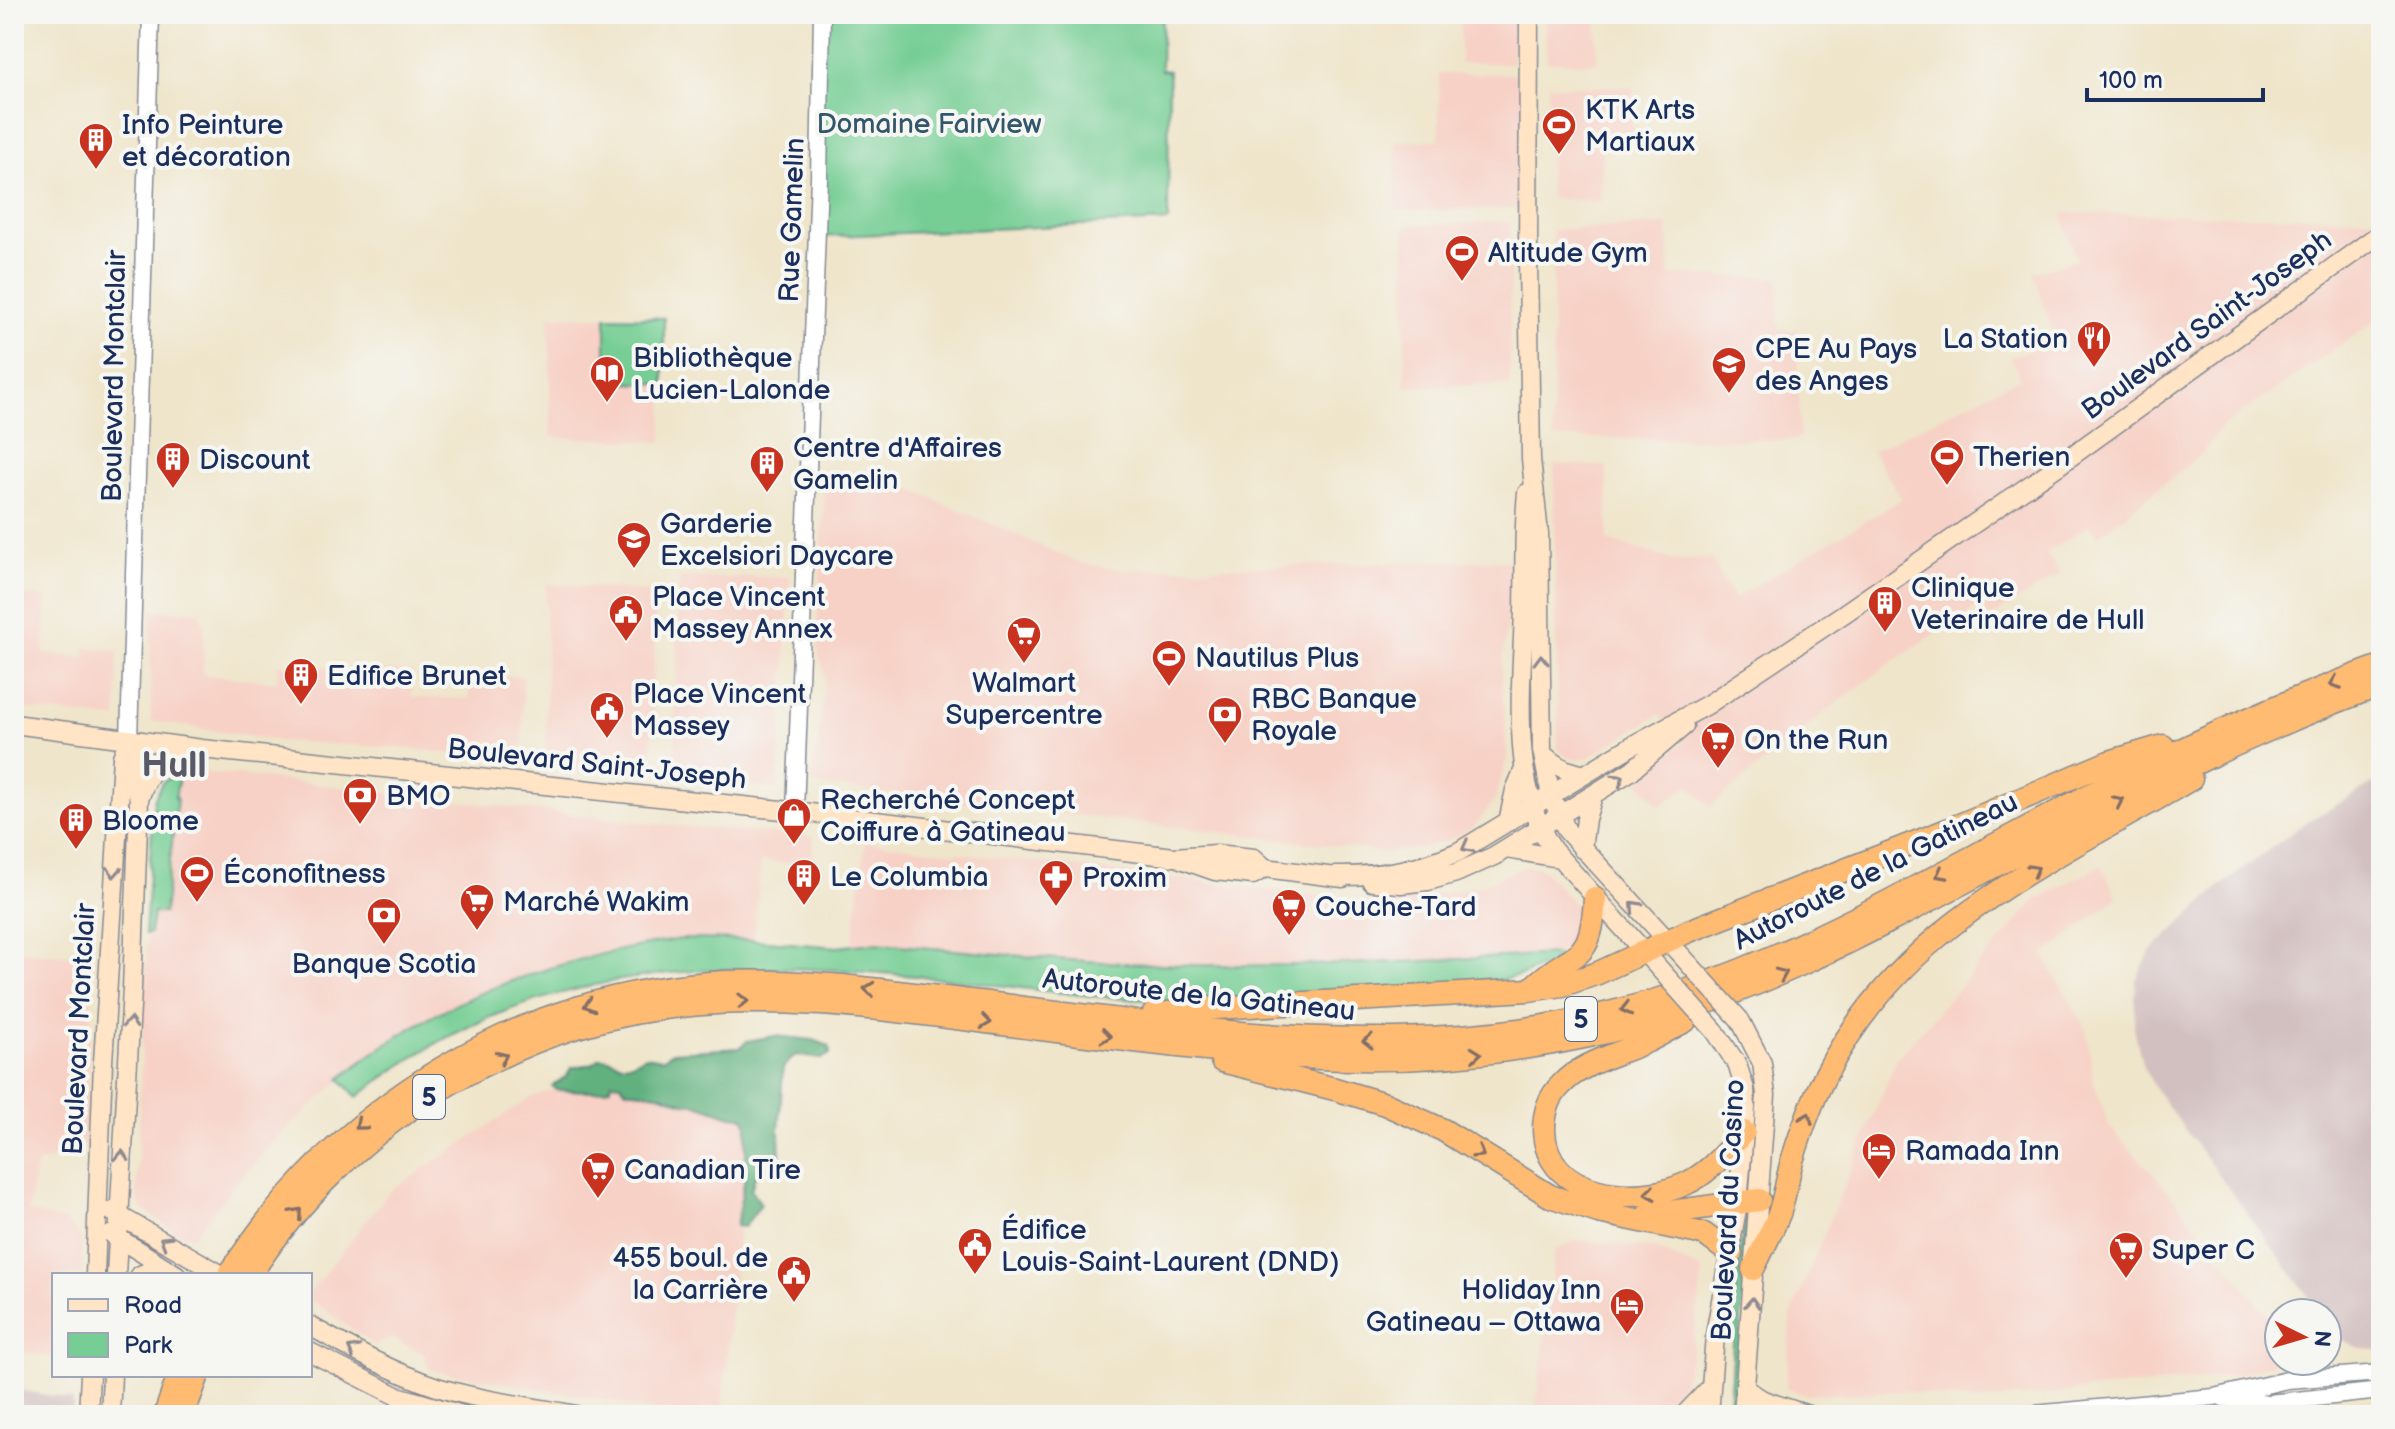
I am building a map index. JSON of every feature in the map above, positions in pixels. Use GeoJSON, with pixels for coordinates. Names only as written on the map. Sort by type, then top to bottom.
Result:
{"type":"FeatureCollection","features":[{"type":"Feature","properties":{"kind":"highway","name":"Autoroute de la Gatineau"},"geometry":{"type":"LineString","coordinates":[[220,1273],[299,1182],[378,1111],[428,1076],[485,1044],[586,1006],[676,987],[776,982],[858,988],[1266,1036],[1390,1041],[1508,1032],[1624,1009],[1713,982],[1801,946],[2122,778],[2226,728],[2381,666]]}},
{"type":"Feature","properties":{"kind":"highway","name":"Autoroute de la Gatineau"},"geometry":{"type":"LineString","coordinates":[[251,1273],[315,1192],[369,1140],[404,1113],[512,1052],[569,1030],[612,1018],[699,1003],[797,1001],[1298,1057],[1360,1060],[1442,1057],[1533,1047],[1658,1019],[1731,995],[1832,951],[2151,784],[2291,719],[2381,685]]}},
{"type":"Feature","properties":{"kind":"highway"},"geometry":{"type":"LineString","coordinates":[[1753,1269],[1780,1212],[1803,1129],[1825,1078],[1867,1010],[1908,962],[1983,901],[2291,719]]}},
{"type":"Feature","properties":{"kind":"highway"},"geometry":{"type":"LineString","coordinates":[[1115,1019],[1200,1009],[1529,990],[1573,982],[1668,940],[1950,829],[2109,762],[2226,728]]}},
{"type":"Feature","properties":{"kind":"highway"},"geometry":{"type":"LineString","coordinates":[[1529,990],[1543,976],[1572,960],[1586,946],[1594,925],[1595,898]]}},
{"type":"Feature","properties":{"kind":"highway"},"geometry":{"type":"LineString","coordinates":[[1731,995],[1650,1040],[1569,1077],[1559,1086],[1548,1105],[1544,1135],[1557,1167],[1575,1182],[1598,1191],[1637,1195],[1667,1191],[1694,1180],[1711,1168],[1744,1132]]}},
{"type":"Feature","properties":{"kind":"highway"},"geometry":{"type":"LineString","coordinates":[[1147,1042],[1385,1104],[1443,1130],[1550,1196],[1578,1207],[1704,1234],[1731,1254]]}},
{"type":"Feature","properties":{"kind":"highway"},"geometry":{"type":"LineString","coordinates":[[1627,1217],[1749,1201]]}},
{"type":"Feature","properties":{"kind":"highway"},"geometry":{"type":"LineString","coordinates":[[165,1415],[178,1377]]}},
{"type":"Feature","properties":{"kind":"highway"},"geometry":{"type":"LineString","coordinates":[[183,1415],[197,1377]]}},
{"type":"Feature","properties":{"kind":"main road"},"geometry":{"type":"LineString","coordinates":[[1508,822],[1515,790],[1524,769],[1523,534],[1531,463],[1529,14]]}},
{"type":"Feature","properties":{"kind":"main road","name":"Boulevard Saint-Joseph"},"geometry":{"type":"LineString","coordinates":[[1334,876],[1371,875],[1432,862],[1467,847],[1633,745],[1707,705],[2059,465],[2381,233]]}},
{"type":"Feature","properties":{"kind":"main road","name":"Boulevard du Casino"},"geometry":{"type":"LineString","coordinates":[[1531,463],[1539,534],[1543,755],[1551,796],[1559,816],[1582,849],[1740,1020],[1756,1047],[1765,1079],[1765,1131],[1749,1201],[1731,1254],[1715,1335],[1709,1415]]}},
{"type":"Feature","properties":{"kind":"main road","name":"Boulevard Saint-Joseph"},"geometry":{"type":"LineString","coordinates":[[14,724],[202,749],[795,812],[1174,857],[1215,871],[1253,875],[1265,868],[1375,883],[1423,882],[1467,869],[1506,849],[1646,761],[1707,705]]}},
{"type":"Feature","properties":{"kind":"main road","name":"Boulevard Montclair"},"geometry":{"type":"LineString","coordinates":[[116,1273],[139,800],[129,739]]}},
{"type":"Feature","properties":{"kind":"main road","name":"Boulevard Montclair"},"geometry":{"type":"LineString","coordinates":[[95,1273],[112,901],[122,757],[129,739]]}},
{"type":"Feature","properties":{"kind":"main road"},"geometry":{"type":"LineString","coordinates":[[139,800],[156,764],[173,754],[202,749]]}},
{"type":"Feature","properties":{"kind":"main road"},"geometry":{"type":"LineString","coordinates":[[1543,755],[1564,769],[1584,775]]}},
{"type":"Feature","properties":{"kind":"main road","name":"Boulevard du Casino"},"geometry":{"type":"LineString","coordinates":[[1524,769],[1541,828],[1560,858],[1715,1031],[1732,1054],[1743,1079],[1753,1269],[1743,1415]]}},
{"type":"Feature","properties":{"kind":"main road"},"geometry":{"type":"LineString","coordinates":[[1582,849],[1593,796]]}},
{"type":"Feature","properties":{"kind":"main road"},"geometry":{"type":"LineString","coordinates":[[1506,849],[1560,858]]}},
{"type":"Feature","properties":{"kind":"main road"},"geometry":{"type":"LineString","coordinates":[[97,1214],[119,1216],[220,1273]]}},
{"type":"Feature","properties":{"kind":"main road"},"geometry":{"type":"LineString","coordinates":[[97,1214],[118,1238],[170,1270]]}},
{"type":"Feature","properties":{"kind":"main road"},"geometry":{"type":"LineString","coordinates":[[312,1327],[376,1362],[426,1383],[461,1393],[576,1415]]}},
{"type":"Feature","properties":{"kind":"main road"},"geometry":{"type":"LineString","coordinates":[[312,1353],[397,1396],[462,1415]]}},
{"type":"Feature","properties":{"kind":"main road"},"geometry":{"type":"LineString","coordinates":[[88,1415],[90,1377]]}},
{"type":"Feature","properties":{"kind":"main road"},"geometry":{"type":"LineString","coordinates":[[110,1415],[112,1377]]}},
{"type":"Feature","properties":{"kind":"main road"},"geometry":{"type":"LineString","coordinates":[[1684,1415],[1709,1389]]}},
{"type":"Feature","properties":{"kind":"main road"},"geometry":{"type":"LineString","coordinates":[[1745,1389],[1763,1400],[1808,1415]]}},
{"type":"Feature","properties":{"kind":"street","name":"Boulevard Montclair"},"geometry":{"type":"LineString","coordinates":[[129,739],[151,14]]}},
{"type":"Feature","properties":{"kind":"street","name":"Rue Gamelin"},"geometry":{"type":"LineString","coordinates":[[795,812],[819,178],[822,14]]}},
{"type":"Feature","properties":{"kind":"street"},"geometry":{"type":"LineString","coordinates":[[2343,1375],[2381,1373]]}},
{"type":"Feature","properties":{"kind":"street"},"geometry":{"type":"LineString","coordinates":[[2024,1415],[2214,1397],[2264,1384],[2320,1377],[2326,1396]]}},
{"type":"Feature","properties":{"kind":"street"},"geometry":{"type":"LineString","coordinates":[[2214,1397],[2268,1403],[2381,1391]]}},
{"type":"Feature","properties":{"kind":"shaded area"},"geometry":{"type":"Polygon","coordinates":[[[1460,14],[1513,14],[1513,63],[1460,63],[1460,14]]]}},
{"type":"Feature","properties":{"kind":"shaded area"},"geometry":{"type":"Polygon","coordinates":[[[1545,14],[1597,14],[1597,63],[1547,62],[1545,14]]]}},
{"type":"Feature","properties":{"kind":"shaded area"},"geometry":{"type":"Polygon","coordinates":[[[1439,74],[1529,74],[1529,208],[1396,211],[1395,141],[1439,140],[1439,74]]]}},
{"type":"Feature","properties":{"kind":"shaded area"},"geometry":{"type":"Polygon","coordinates":[[[1548,86],[1633,87],[1633,150],[1602,150],[1601,201],[1550,198],[1548,86]]]}},
{"type":"Feature","properties":{"kind":"shaded area"},"geometry":{"type":"Polygon","coordinates":[[[2062,213],[2375,218],[2381,214],[2381,317],[2223,426],[2200,455],[2098,536],[2089,525],[2046,553],[2060,574],[1989,618],[1981,604],[1888,665],[1826,711],[1710,807],[1689,785],[1659,806],[1638,780],[1684,742],[1660,714],[1589,757],[1577,760],[1567,757],[1558,748],[1554,464],[1607,466],[1608,540],[1673,560],[1711,559],[1733,599],[1902,499],[1872,451],[2020,378],[2010,357],[2056,341],[2033,273],[2077,260],[2062,213]]]}},
{"type":"Feature","properties":{"kind":"shaded area"},"geometry":{"type":"Polygon","coordinates":[[[1510,221],[1510,384],[1405,387],[1405,226],[1510,221]]]}},
{"type":"Feature","properties":{"kind":"shaded area"},"geometry":{"type":"Polygon","coordinates":[[[1668,225],[1669,275],[1778,278],[1779,331],[1797,330],[1800,436],[1795,440],[1553,438],[1553,230],[1668,225]]]}},
{"type":"Feature","properties":{"kind":"shaded area"},"geometry":{"type":"Polygon","coordinates":[[[549,316],[606,317],[606,365],[619,366],[620,383],[664,384],[662,442],[551,437],[549,316]]]}},
{"type":"Feature","properties":{"kind":"shaded area"},"geometry":{"type":"Polygon","coordinates":[[[852,471],[881,476],[1081,563],[1122,570],[1509,562],[1511,594],[1501,669],[1507,758],[1496,798],[1474,827],[1452,839],[1422,848],[1386,852],[812,784],[825,676],[816,642],[826,472],[852,471]]]}},
{"type":"Feature","properties":{"kind":"shaded area"},"geometry":{"type":"Polygon","coordinates":[[[679,577],[790,577],[778,789],[674,779],[679,577]]]}},
{"type":"Feature","properties":{"kind":"shaded area"},"geometry":{"type":"Polygon","coordinates":[[[546,584],[656,592],[651,776],[546,767],[546,584]]]}},
{"type":"Feature","properties":{"kind":"shaded area"},"geometry":{"type":"Polygon","coordinates":[[[14,595],[47,597],[43,654],[85,658],[86,648],[118,651],[117,719],[14,708],[14,595]]]}},
{"type":"Feature","properties":{"kind":"shaded area"},"geometry":{"type":"Polygon","coordinates":[[[151,611],[200,612],[204,626],[203,675],[277,682],[278,664],[412,672],[412,697],[469,699],[470,673],[523,677],[522,760],[389,747],[279,741],[151,721],[151,611]]]}},
{"type":"Feature","properties":{"kind":"shaded area"},"geometry":{"type":"Polygon","coordinates":[[[180,771],[239,775],[643,823],[814,837],[811,865],[761,861],[753,940],[682,939],[631,946],[576,959],[512,980],[454,1005],[392,1040],[359,1063],[273,1142],[193,1237],[176,1233],[141,1207],[136,1194],[151,846],[161,792],[180,771]]]}},
{"type":"Feature","properties":{"kind":"shaded area"},"geometry":{"type":"Polygon","coordinates":[[[2381,779],[2381,1350],[2360,1348],[2343,1340],[2343,1297],[2309,1297],[2158,1093],[2142,1064],[2134,1027],[2136,980],[2150,952],[2221,886],[2302,825],[2381,779]]]}},
{"type":"Feature","properties":{"kind":"shaded area"},"geometry":{"type":"Polygon","coordinates":[[[865,842],[1369,902],[1402,901],[1477,887],[1523,867],[1537,867],[1545,871],[1582,913],[1584,924],[1567,952],[1410,963],[1212,965],[1103,962],[873,943],[852,947],[865,842]]]}},
{"type":"Feature","properties":{"kind":"shaded area"},"geometry":{"type":"Polygon","coordinates":[[[2102,865],[2117,898],[2043,955],[2086,1029],[2094,1083],[2109,1126],[2162,1184],[2263,1310],[2263,1366],[2232,1376],[1975,1401],[1903,1391],[1808,1395],[1786,1388],[1790,1318],[1897,1058],[2037,899],[2102,865]]]}},
{"type":"Feature","properties":{"kind":"shaded area"},"geometry":{"type":"Polygon","coordinates":[[[14,951],[93,957],[85,1147],[36,1165],[28,1212],[65,1221],[82,1238],[81,1273],[52,1273],[52,1358],[14,1350],[14,951]]]}},
{"type":"Feature","properties":{"kind":"shaded area"},"geometry":{"type":"Polygon","coordinates":[[[757,1045],[721,1415],[669,1415],[600,1399],[430,1370],[423,1353],[392,1338],[374,1345],[312,1300],[312,1289],[389,1192],[532,1097],[597,1073],[757,1045]]]}},
{"type":"Feature","properties":{"kind":"shaded area"},"geometry":{"type":"Polygon","coordinates":[[[1576,1240],[1656,1249],[1703,1270],[1691,1356],[1683,1382],[1657,1408],[1616,1415],[1535,1415],[1555,1251],[1576,1240]]]}},
{"type":"Feature","properties":{"kind":"shaded area"},"geometry":{"type":"Polygon","coordinates":[[[14,1389],[73,1400],[72,1415],[14,1415],[14,1389]]]}},
{"type":"Feature","properties":{"kind":"green space","name":"Domaine Fairview"},"geometry":{"type":"Polygon","coordinates":[[[822,14],[1162,14],[1161,70],[1169,71],[1168,221],[816,237],[822,14]]]}},
{"type":"Feature","properties":{"kind":"green space"},"geometry":{"type":"Polygon","coordinates":[[[606,317],[664,318],[664,384],[620,383],[619,366],[606,365],[606,317]]]}},
{"type":"Feature","properties":{"kind":"green space"},"geometry":{"type":"Polygon","coordinates":[[[180,771],[164,913],[153,913],[150,933],[145,934],[154,800],[162,783],[180,771]]]}},
{"type":"Feature","properties":{"kind":"green space"},"geometry":{"type":"Polygon","coordinates":[[[682,939],[753,940],[837,947],[873,943],[1160,964],[1328,964],[1553,954],[1562,957],[1523,975],[1486,983],[1177,1001],[1096,997],[893,974],[765,968],[702,970],[639,977],[578,989],[517,1007],[432,1046],[357,1097],[340,1079],[416,1025],[501,985],[590,957],[682,939]]]}},
{"type":"Feature","properties":{"kind":"green space"},"geometry":{"type":"Polygon","coordinates":[[[775,1036],[813,1040],[829,1046],[830,1054],[821,1059],[795,1055],[783,1068],[780,1167],[755,1176],[751,1190],[761,1204],[744,1227],[736,1226],[745,1178],[747,1124],[744,1117],[731,1116],[659,1094],[626,1090],[620,1083],[612,1082],[609,1088],[596,1091],[556,1090],[552,1086],[567,1076],[571,1068],[592,1064],[600,1058],[622,1064],[632,1063],[646,1056],[662,1059],[673,1052],[740,1048],[747,1041],[775,1036]]]}},
{"type":"Feature","properties":{"kind":"green space"},"geometry":{"type":"Polygon","coordinates":[[[1745,1219],[1736,1400],[1733,1407],[1729,1407],[1739,1255],[1745,1219]]]}},
{"type":"Feature","properties":{"kind":"place","name":"KTK Arts Martiaux"},"geometry":{"type":"Point","coordinates":[1559,156]}},
{"type":"Feature","properties":{"kind":"place","name":"Info Peinture et décoration"},"geometry":{"type":"Point","coordinates":[96,171]}},
{"type":"Feature","properties":{"kind":"place","name":"Altitude Gym"},"geometry":{"type":"Point","coordinates":[1462,283]}},
{"type":"Feature","properties":{"kind":"place","name":"La Station"},"geometry":{"type":"Point","coordinates":[2094,369]}},
{"type":"Feature","properties":{"kind":"place","name":"CPE Au Pays des Anges"},"geometry":{"type":"Point","coordinates":[1729,395]}},
{"type":"Feature","properties":{"kind":"place","name":"Bibliothèque Lucien-Lalonde"},"geometry":{"type":"Point","coordinates":[607,404]}},
{"type":"Feature","properties":{"kind":"place","name":"Therien"},"geometry":{"type":"Point","coordinates":[1947,487]}},
{"type":"Feature","properties":{"kind":"place","name":"Discount"},"geometry":{"type":"Point","coordinates":[173,490]}},
{"type":"Feature","properties":{"kind":"place","name":"Centre d'Affaires Gamelin"},"geometry":{"type":"Point","coordinates":[767,494]}},
{"type":"Feature","properties":{"kind":"place","name":"Garderie Excelsiori Daycare"},"geometry":{"type":"Point","coordinates":[634,570]}},
{"type":"Feature","properties":{"kind":"place","name":"Clinique Veterinaire de Hull"},"geometry":{"type":"Point","coordinates":[1885,634]}},
{"type":"Feature","properties":{"kind":"place","name":"Place Vincent Massey Annex"},"geometry":{"type":"Point","coordinates":[626,643]}},
{"type":"Feature","properties":{"kind":"place","name":"Walmart Supercentre"},"geometry":{"type":"Point","coordinates":[1024,665]}},
{"type":"Feature","properties":{"kind":"place","name":"Nautilus Plus"},"geometry":{"type":"Point","coordinates":[1169,688]}},
{"type":"Feature","properties":{"kind":"place","name":"Edifice Brunet"},"geometry":{"type":"Point","coordinates":[301,706]}},
{"type":"Feature","properties":{"kind":"place","name":"Place Vincent Massey"},"geometry":{"type":"Point","coordinates":[607,740]}},
{"type":"Feature","properties":{"kind":"place","name":"RBC Banque Royale"},"geometry":{"type":"Point","coordinates":[1225,745]}},
{"type":"Feature","properties":{"kind":"place","name":"On the Run"},"geometry":{"type":"Point","coordinates":[1718,770]}},
{"type":"Feature","properties":{"kind":"place","name":"BMO"},"geometry":{"type":"Point","coordinates":[360,826]}},
{"type":"Feature","properties":{"kind":"place","name":"Recherché Concept Coiffure à Gatineau"},"geometry":{"type":"Point","coordinates":[794,846]}},
{"type":"Feature","properties":{"kind":"place","name":"Bloome"},"geometry":{"type":"Point","coordinates":[76,851]}},
{"type":"Feature","properties":{"kind":"place","name":"Éconofitness"},"geometry":{"type":"Point","coordinates":[197,904]}},
{"type":"Feature","properties":{"kind":"place","name":"Le Columbia"},"geometry":{"type":"Point","coordinates":[804,907]}},
{"type":"Feature","properties":{"kind":"place","name":"Proxim"},"geometry":{"type":"Point","coordinates":[1056,908]}},
{"type":"Feature","properties":{"kind":"place","name":"Marché Wakim"},"geometry":{"type":"Point","coordinates":[477,932]}},
{"type":"Feature","properties":{"kind":"place","name":"Couche-Tard"},"geometry":{"type":"Point","coordinates":[1289,937]}},
{"type":"Feature","properties":{"kind":"place","name":"Banque Scotia"},"geometry":{"type":"Point","coordinates":[384,946]}},
{"type":"Feature","properties":{"kind":"place","name":"Ramada Inn"},"geometry":{"type":"Point","coordinates":[1879,1181]}},
{"type":"Feature","properties":{"kind":"place","name":"Canadian Tire"},"geometry":{"type":"Point","coordinates":[598,1200]}},
{"type":"Feature","properties":{"kind":"place","name":"Édifice Louis-Saint-Laurent (DND)"},"geometry":{"type":"Point","coordinates":[975,1276]}},
{"type":"Feature","properties":{"kind":"place","name":"Super C"},"geometry":{"type":"Point","coordinates":[2126,1280]}},
{"type":"Feature","properties":{"kind":"place","name":"455 boul. de la Carrière"},"geometry":{"type":"Point","coordinates":[794,1304]}},
{"type":"Feature","properties":{"kind":"place","name":"Holiday Inn Gatineau – Ottawa"},"geometry":{"type":"Point","coordinates":[1627,1336]}},
{"type":"Feature","properties":{"kind":"district","name":"Hull"},"geometry":{"type":"Point","coordinates":[174,764]}}]}
